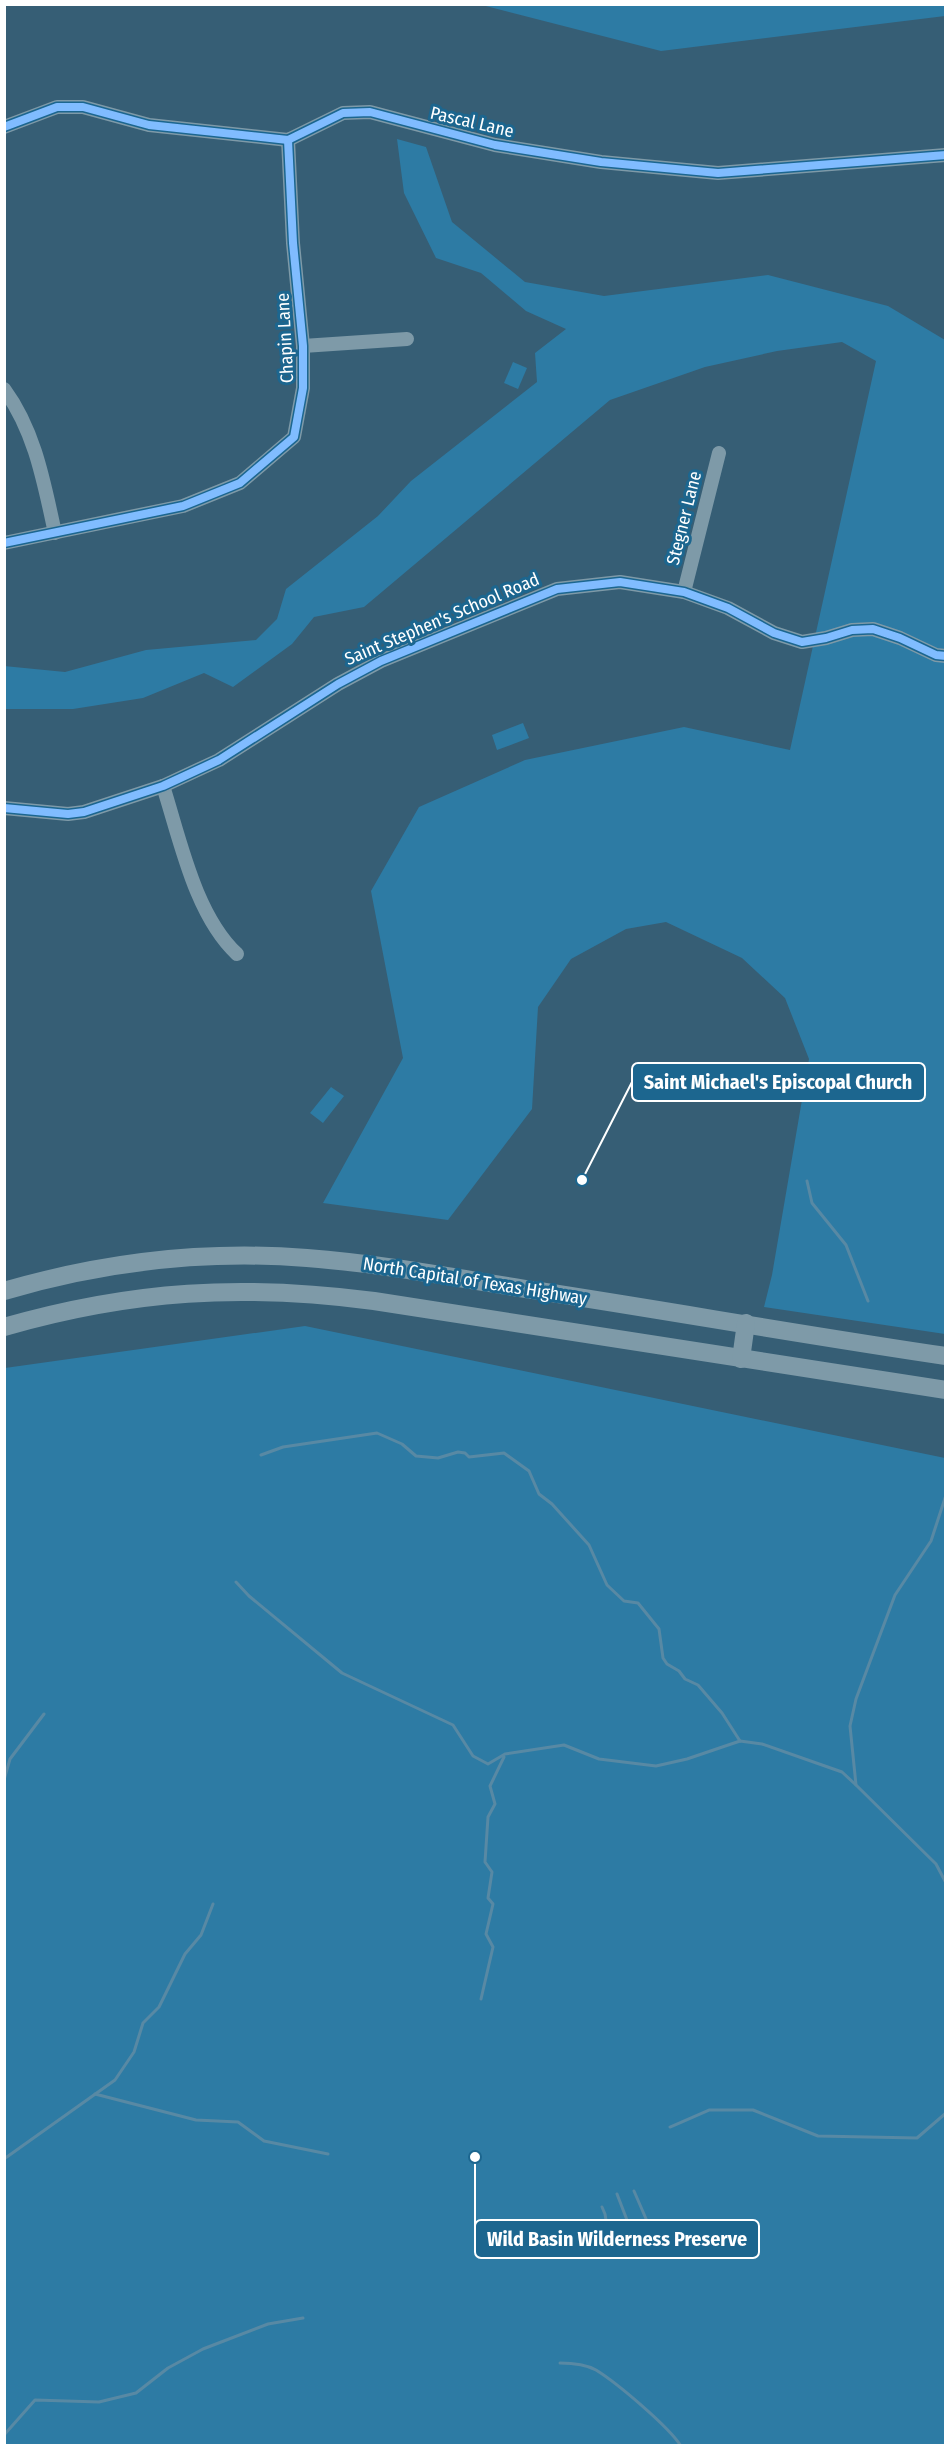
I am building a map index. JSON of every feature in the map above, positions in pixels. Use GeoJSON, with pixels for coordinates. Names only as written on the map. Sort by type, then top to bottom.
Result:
{"type":"FeatureCollection","features":[{"type":"Feature","properties":{"kind":"highway","name":"North Capital of Texas Highway"},"geometry":{"type":"LineString","coordinates":[[4,1291],[70,1274],[131,1263],[219,1256],[334,1260],[945,1356]]}},
{"type":"Feature","properties":{"kind":"highway","name":"North Capital of Texas Highway"},"geometry":{"type":"LineString","coordinates":[[4,1327],[75,1308],[161,1295],[285,1291],[374,1301],[945,1390]]}},
{"type":"Feature","properties":{"kind":"highway"},"geometry":{"type":"LineString","coordinates":[[741,1359],[746,1323]]}},
{"type":"Feature","properties":{"kind":"street"},"geometry":{"type":"LineString","coordinates":[[4,127],[57,107],[83,107],[149,125],[288,140]]}},
{"type":"Feature","properties":{"kind":"street","name":"Pascal Lane"},"geometry":{"type":"LineString","coordinates":[[288,140],[343,113],[370,112],[489,144],[601,162],[718,173],[945,155]]}},
{"type":"Feature","properties":{"kind":"street","name":"Chapin Lane"},"geometry":{"type":"LineString","coordinates":[[4,543],[183,506],[240,483],[294,437],[303,388],[303,345],[293,243],[288,140]]}},
{"type":"Feature","properties":{"kind":"street"},"geometry":{"type":"LineString","coordinates":[[303,345],[407,339]]}},
{"type":"Feature","properties":{"kind":"street"},"geometry":{"type":"LineString","coordinates":[[4,389],[15,404],[38,458],[55,532]]}},
{"type":"Feature","properties":{"kind":"street","name":"Stegner Lane"},"geometry":{"type":"LineString","coordinates":[[684,592],[719,453]]}},
{"type":"Feature","properties":{"kind":"street","name":"Saint Stephen's School Road"},"geometry":{"type":"LineString","coordinates":[[4,808],[68,814],[84,812],[163,786],[219,760],[338,684],[381,661],[557,589],[620,582],[684,592],[728,608],[774,633],[802,642],[852,630],[873,629],[945,657]]}},
{"type":"Feature","properties":{"kind":"street"},"geometry":{"type":"LineString","coordinates":[[163,786],[206,913],[221,937],[237,954]]}},
{"type":"Feature","properties":{"kind":"shaded area"},"geometry":{"type":"Polygon","coordinates":[[[945,4],[945,16],[661,51],[482,5],[945,4]]]}},
{"type":"Feature","properties":{"kind":"shaded area"},"geometry":{"type":"Polygon","coordinates":[[[397,139],[426,147],[452,222],[525,282],[604,296],[768,275],[888,306],[945,340],[945,1334],[764,1307],[772,1275],[809,1059],[785,998],[742,958],[666,922],[626,929],[571,959],[538,1007],[532,1109],[448,1220],[323,1203],[403,1058],[371,891],[419,807],[525,760],[684,727],[790,750],[876,361],[842,342],[777,351],[705,367],[610,400],[364,607],[314,617],[292,644],[233,687],[204,673],[143,698],[73,709],[5,709],[4,666],[65,672],[146,650],[256,640],[277,619],[286,589],[378,516],[411,481],[537,382],[535,353],[566,329],[526,311],[481,273],[436,258],[404,193],[397,139]]]}},
{"type":"Feature","properties":{"kind":"shaded area"},"geometry":{"type":"Polygon","coordinates":[[[513,362],[527,368],[518,389],[504,383],[513,362]]]}},
{"type":"Feature","properties":{"kind":"shaded area"},"geometry":{"type":"Polygon","coordinates":[[[523,723],[529,738],[497,750],[492,735],[523,723]]]}},
{"type":"Feature","properties":{"kind":"shaded area"},"geometry":{"type":"Polygon","coordinates":[[[331,1087],[344,1096],[323,1123],[310,1113],[331,1087]]]}},
{"type":"Feature","properties":{"kind":"shaded area"},"geometry":{"type":"Polygon","coordinates":[[[305,1326],[945,1458],[945,2445],[5,2445],[5,1368],[305,1326]]]}},
{"type":"Feature","properties":{"kind":"waterway"},"geometry":{"type":"LineString","coordinates":[[807,1181],[812,1203],[846,1245],[868,1301]]}},
{"type":"Feature","properties":{"kind":"waterway"},"geometry":{"type":"LineString","coordinates":[[261,1455],[283,1447],[377,1433],[402,1444],[416,1456],[438,1458],[458,1452],[465,1453],[469,1457],[504,1453],[529,1471],[539,1494],[552,1504],[589,1545],[607,1585],[624,1601],[638,1603],[659,1629],[663,1658],[667,1664],[679,1671],[685,1679],[698,1685],[722,1713],[740,1741]]}},
{"type":"Feature","properties":{"kind":"waterway"},"geometry":{"type":"LineString","coordinates":[[946,1495],[931,1541],[895,1595],[856,1699],[850,1726],[856,1785],[936,1864],[946,1883]]}},
{"type":"Feature","properties":{"kind":"waterway"},"geometry":{"type":"LineString","coordinates":[[236,1582],[249,1596],[342,1673],[453,1725],[473,1756],[488,1764],[505,1754],[564,1745],[599,1759],[656,1766],[687,1759],[740,1741],[762,1744],[842,1772],[856,1785]]}},
{"type":"Feature","properties":{"kind":"waterway"},"geometry":{"type":"LineString","coordinates":[[4,1780],[10,1759],[44,1714]]}},
{"type":"Feature","properties":{"kind":"waterway"},"geometry":{"type":"LineString","coordinates":[[481,1999],[493,1947],[486,1934],[493,1904],[488,1898],[492,1872],[485,1862],[488,1817],[495,1804],[490,1786],[504,1757]]}},
{"type":"Feature","properties":{"kind":"waterway"},"geometry":{"type":"LineString","coordinates":[[4,2159],[115,2080],[134,2052],[143,2023],[159,2007],[185,1954],[201,1935],[213,1904]]}},
{"type":"Feature","properties":{"kind":"waterway"},"geometry":{"type":"LineString","coordinates":[[95,2094],[196,2120],[238,2122],[264,2141],[328,2154]]}},
{"type":"Feature","properties":{"kind":"waterway"},"geometry":{"type":"LineString","coordinates":[[670,2127],[709,2110],[753,2110],[818,2136],[917,2138],[946,2113]]}},
{"type":"Feature","properties":{"kind":"waterway"},"geometry":{"type":"LineString","coordinates":[[634,2191],[650,2228],[667,2254]]}},
{"type":"Feature","properties":{"kind":"waterway"},"geometry":{"type":"LineString","coordinates":[[617,2194],[637,2246]]}},
{"type":"Feature","properties":{"kind":"waterway"},"geometry":{"type":"LineString","coordinates":[[602,2207],[612,2257]]}},
{"type":"Feature","properties":{"kind":"waterway"},"geometry":{"type":"LineString","coordinates":[[4,2435],[35,2400],[99,2402],[136,2393],[168,2368],[203,2349],[268,2324],[303,2318]]}},
{"type":"Feature","properties":{"kind":"waterway"},"geometry":{"type":"LineString","coordinates":[[560,2363],[588,2366],[605,2376],[654,2417],[681,2446]]}},
{"type":"Feature","properties":{"kind":"cycle path"},"geometry":{"type":"LineString","coordinates":[[4,127],[57,107],[83,107],[149,125],[288,140],[343,113],[370,112],[495,145],[601,162],[718,173],[946,155]]}},
{"type":"Feature","properties":{"kind":"cycle path"},"geometry":{"type":"LineString","coordinates":[[4,543],[183,506],[240,483],[294,437],[303,388],[303,346],[293,243],[288,140]]}},
{"type":"Feature","properties":{"kind":"cycle path"},"geometry":{"type":"LineString","coordinates":[[4,808],[68,814],[84,812],[163,786],[219,760],[338,684],[381,661],[557,589],[620,582],[684,592],[728,608],[774,633],[802,642],[852,630],[873,629],[900,638],[936,655],[946,656]]}},
{"type":"Feature","properties":{"kind":"place","name":"Saint Michael's Episcopal Church"},"geometry":{"type":"Point","coordinates":[582,1180]}},
{"type":"Feature","properties":{"kind":"place","name":"Wild Basin Wilderness Preserve"},"geometry":{"type":"Point","coordinates":[475,2157]}}]}
